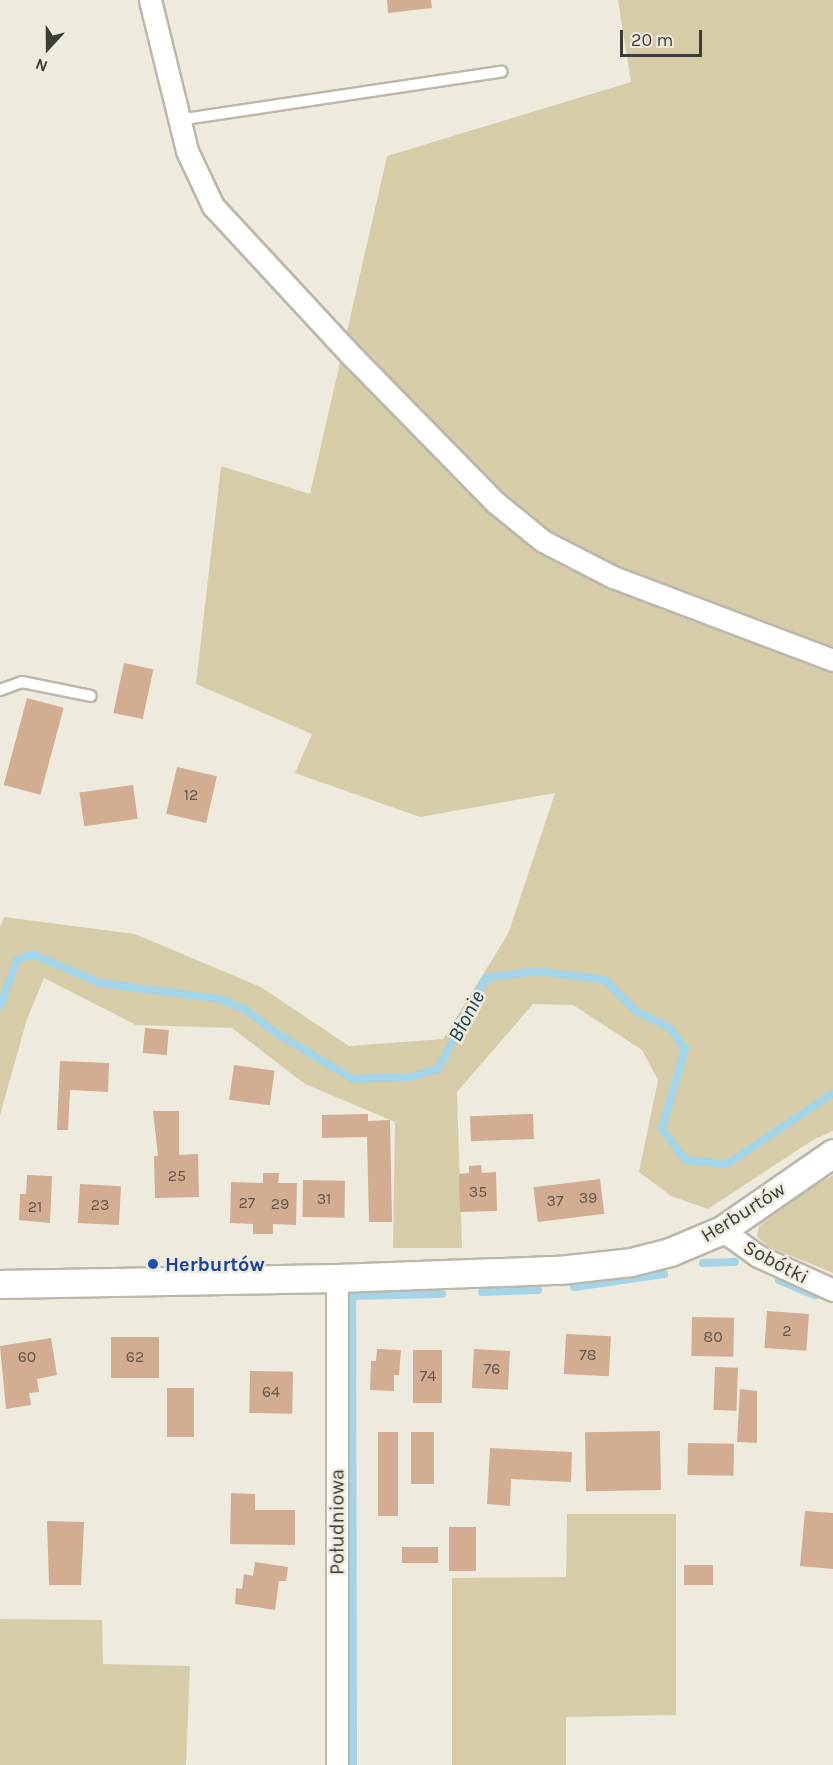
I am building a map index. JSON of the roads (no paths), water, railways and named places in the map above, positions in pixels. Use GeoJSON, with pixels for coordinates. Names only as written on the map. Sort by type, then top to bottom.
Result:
{"type":"FeatureCollection","features":[{"type":"Feature","properties":{"kind":"street"},"geometry":{"type":"LineString","coordinates":[[150,0],[178,120],[197,180],[213,206],[354,358],[495,502],[543,541],[613,577],[833,660]]}},
{"type":"Feature","properties":{"kind":"street","name":"Herburtów"},"geometry":{"type":"LineString","coordinates":[[0,1284],[337,1278],[559,1270],[631,1262],[670,1252],[722,1230],[833,1153]]}},
{"type":"Feature","properties":{"kind":"street","name":"Sobótki"},"geometry":{"type":"LineString","coordinates":[[722,1230],[758,1256],[833,1290]]}},
{"type":"Feature","properties":{"kind":"street","name":"Południowa"},"geometry":{"type":"LineString","coordinates":[[337,1278],[337,1765]]}},
{"type":"Feature","properties":{"kind":"lane"},"geometry":{"type":"LineString","coordinates":[[178,120],[501,72]]}},
{"type":"Feature","properties":{"kind":"lane"},"geometry":{"type":"LineString","coordinates":[[0,690],[22,682],[91,696]]}},
{"type":"Feature","properties":{"kind":"waterway","name":"Błonie"},"geometry":{"type":"LineString","coordinates":[[0,1006],[17,960],[32,954],[100,983],[220,999],[246,1010],[278,1034],[353,1079],[410,1077],[438,1069],[486,978],[537,971],[605,980],[636,1011],[670,1028],[685,1049],[662,1129],[685,1160],[727,1164],[833,1093]]}},
{"type":"Feature","properties":{"kind":"waterway"},"geometry":{"type":"LineString","coordinates":[[703,1263],[735,1262]]}},
{"type":"Feature","properties":{"kind":"waterway"},"geometry":{"type":"LineString","coordinates":[[574,1287],[664,1274]]}},
{"type":"Feature","properties":{"kind":"waterway"},"geometry":{"type":"LineString","coordinates":[[779,1280],[815,1295]]}},
{"type":"Feature","properties":{"kind":"waterway"},"geometry":{"type":"LineString","coordinates":[[482,1292],[538,1290]]}},
{"type":"Feature","properties":{"kind":"waterway"},"geometry":{"type":"LineString","coordinates":[[353,1765],[352,1296],[442,1294]]}},
{"type":"Feature","properties":{"kind":"place","name":"Herburtów"},"geometry":{"type":"Point","coordinates":[153,1264]}}]}
